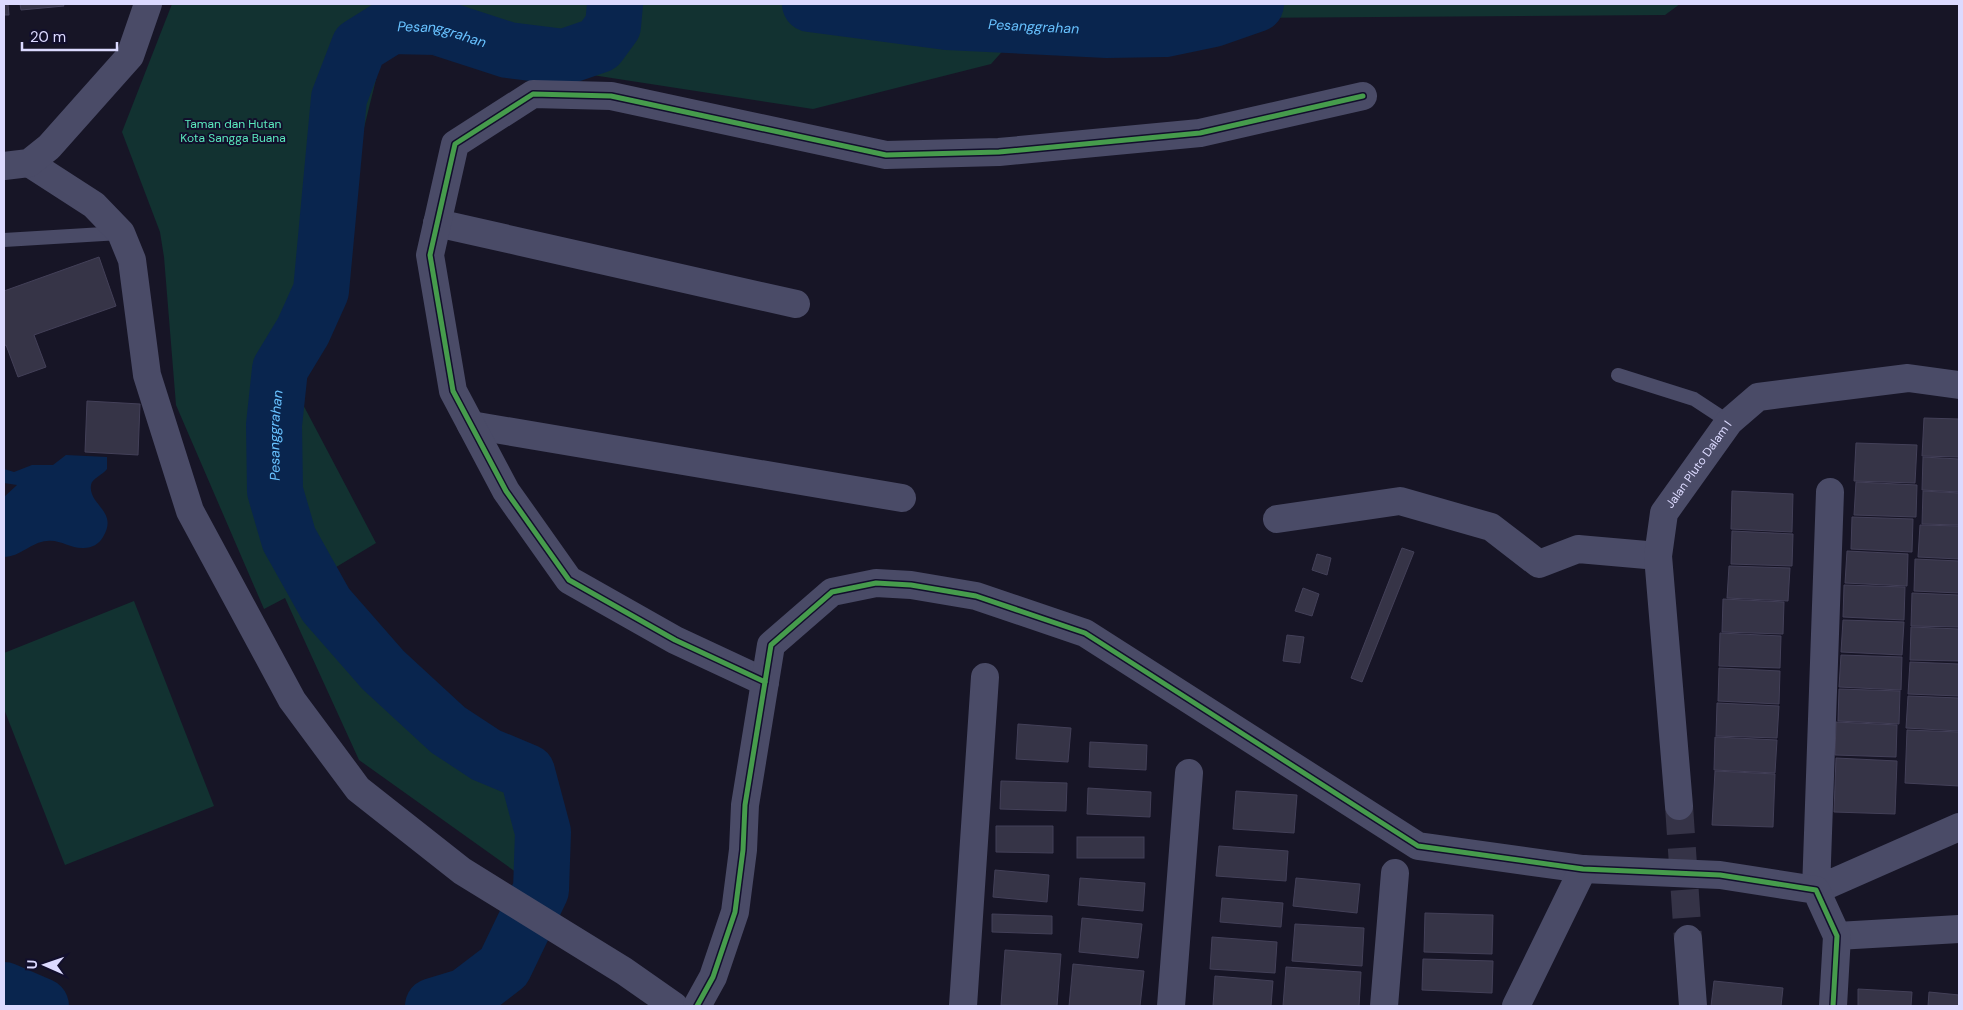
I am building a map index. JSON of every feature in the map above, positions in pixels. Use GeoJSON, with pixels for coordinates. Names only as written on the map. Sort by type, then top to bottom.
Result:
{"type":"FeatureCollection","features":[{"type":"Feature","properties":{"kind":"street"},"geometry":{"type":"LineString","coordinates":[[16,165],[49,148],[130,56],[148,4]]}},
{"type":"Feature","properties":{"kind":"street"},"geometry":{"type":"LineString","coordinates":[[765,682],[675,640],[569,580],[506,491],[453,391],[430,255],[455,144],[533,94],[611,96],[886,155],[1000,152],[1200,133],[1363,96]]}},
{"type":"Feature","properties":{"kind":"street"},"geometry":{"type":"LineString","coordinates":[[16,165],[94,205],[121,232],[132,260],[147,375],[190,511],[292,700],[358,789],[462,871],[624,970],[674,1006]]}},
{"type":"Feature","properties":{"kind":"street"},"geometry":{"type":"LineString","coordinates":[[437,223],[796,304]]}},
{"type":"Feature","properties":{"kind":"street","name":"Jalan Pluto Dalam I"},"geometry":{"type":"LineString","coordinates":[[1680,806],[1658,556],[1664,513],[1729,422],[1758,397],[1908,378],[1959,385]]}},
{"type":"Feature","properties":{"kind":"street"},"geometry":{"type":"LineString","coordinates":[[471,425],[902,498]]}},
{"type":"Feature","properties":{"kind":"street"},"geometry":{"type":"LineString","coordinates":[[1830,492],[1816,890],[1837,936],[1832,1006]]}},
{"type":"Feature","properties":{"kind":"street"},"geometry":{"type":"LineString","coordinates":[[1277,519],[1400,501],[1491,528],[1539,564],[1578,549],[1658,556]]}},
{"type":"Feature","properties":{"kind":"street"},"geometry":{"type":"LineString","coordinates":[[697,1006],[713,977],[735,912],[743,850],[745,805],[771,646],[832,592],[876,583],[911,585],[976,596],[1085,634],[1418,846],[1583,869],[1720,875],[1816,890],[1959,827]]}},
{"type":"Feature","properties":{"kind":"street"},"geometry":{"type":"LineString","coordinates":[[963,1006],[985,677]]}},
{"type":"Feature","properties":{"kind":"street"},"geometry":{"type":"LineString","coordinates":[[1171,1006],[1189,773]]}},
{"type":"Feature","properties":{"kind":"street"},"geometry":{"type":"LineString","coordinates":[[1516,1006],[1583,869]]}},
{"type":"Feature","properties":{"kind":"street"},"geometry":{"type":"LineString","coordinates":[[1384,1006],[1395,873]]}},
{"type":"Feature","properties":{"kind":"street"},"geometry":{"type":"LineString","coordinates":[[1837,936],[1959,929]]}},
{"type":"Feature","properties":{"kind":"street"},"geometry":{"type":"LineString","coordinates":[[1688,939],[1693,1006]]}},
{"type":"Feature","properties":{"kind":"lane"},"geometry":{"type":"LineString","coordinates":[[4,240],[121,232]]}},
{"type":"Feature","properties":{"kind":"lane"},"geometry":{"type":"LineString","coordinates":[[1618,375],[1694,399],[1729,422]]}},
{"type":"Feature","properties":{"kind":"green space","name":"Taman dan Hutan Kota Sangga Buana"},"geometry":{"type":"Polygon","coordinates":[[[172,4],[1680,4],[1665,15],[1218,18],[1195,25],[1147,31],[1097,31],[1025,26],[991,64],[813,109],[385,43],[298,395],[376,543],[313,581],[326,605],[383,670],[448,730],[486,755],[527,772],[543,832],[541,890],[359,760],[285,598],[264,609],[176,405],[164,257],[160,232],[122,132],[172,4]]]}},
{"type":"Feature","properties":{"kind":"green space"},"geometry":{"type":"Polygon","coordinates":[[[134,601],[214,806],[65,865],[4,709],[4,653],[134,601]]]}},
{"type":"Feature","properties":{"kind":"water"},"geometry":{"type":"Polygon","coordinates":[[[66,455],[107,457],[107,469],[93,480],[91,485],[91,492],[105,514],[107,521],[107,528],[103,537],[97,544],[84,548],[56,541],[41,542],[15,555],[4,557],[4,497],[17,485],[4,483],[4,469],[14,472],[32,465],[53,465],[66,455]]]}},
{"type":"Feature","properties":{"kind":"building"},"geometry":{"type":"Polygon","coordinates":[[[4,4],[8,4],[9,15],[4,15],[4,4]]]}},
{"type":"Feature","properties":{"kind":"building"},"geometry":{"type":"Polygon","coordinates":[[[20,4],[63,4],[64,6],[21,10],[20,4]]]}},
{"type":"Feature","properties":{"kind":"building"},"geometry":{"type":"Polygon","coordinates":[[[99,257],[116,306],[34,335],[46,367],[18,377],[6,345],[4,346],[4,291],[99,257]]]}},
{"type":"Feature","properties":{"kind":"building"},"geometry":{"type":"Polygon","coordinates":[[[87,401],[140,404],[138,455],[85,452],[87,401]]]}},
{"type":"Feature","properties":{"kind":"building"},"geometry":{"type":"Polygon","coordinates":[[[1924,418],[1959,419],[1959,457],[1922,456],[1924,418]]]}},
{"type":"Feature","properties":{"kind":"building"},"geometry":{"type":"Polygon","coordinates":[[[1856,443],[1917,445],[1915,483],[1854,481],[1856,443]]]}},
{"type":"Feature","properties":{"kind":"building"},"geometry":{"type":"Polygon","coordinates":[[[1923,457],[1959,459],[1959,492],[1922,490],[1923,457]]]}},
{"type":"Feature","properties":{"kind":"building"},"geometry":{"type":"Polygon","coordinates":[[[1856,482],[1917,485],[1916,517],[1854,515],[1856,482]]]}},
{"type":"Feature","properties":{"kind":"building"},"geometry":{"type":"Polygon","coordinates":[[[1732,491],[1793,494],[1792,532],[1731,529],[1732,491]]]}},
{"type":"Feature","properties":{"kind":"building"},"geometry":{"type":"Polygon","coordinates":[[[1923,491],[1959,493],[1959,525],[1922,524],[1923,491]]]}},
{"type":"Feature","properties":{"kind":"building"},"geometry":{"type":"Polygon","coordinates":[[[1852,517],[1913,519],[1912,552],[1851,549],[1852,517]]]}},
{"type":"Feature","properties":{"kind":"building"},"geometry":{"type":"Polygon","coordinates":[[[1920,525],[1959,526],[1959,559],[1918,557],[1920,525]]]}},
{"type":"Feature","properties":{"kind":"building"},"geometry":{"type":"Polygon","coordinates":[[[1732,531],[1793,534],[1792,566],[1731,564],[1732,531]]]}},
{"type":"Feature","properties":{"kind":"building"},"geometry":{"type":"Polygon","coordinates":[[[1402,548],[1414,552],[1362,682],[1351,678],[1402,548]]]}},
{"type":"Feature","properties":{"kind":"building"},"geometry":{"type":"Polygon","coordinates":[[[1847,551],[1908,554],[1907,586],[1845,583],[1847,551]]]}},
{"type":"Feature","properties":{"kind":"building"},"geometry":{"type":"Polygon","coordinates":[[[1317,554],[1331,558],[1327,575],[1312,570],[1317,554]]]}},
{"type":"Feature","properties":{"kind":"building"},"geometry":{"type":"Polygon","coordinates":[[[1915,559],[1959,561],[1959,593],[1914,591],[1915,559]]]}},
{"type":"Feature","properties":{"kind":"building"},"geometry":{"type":"Polygon","coordinates":[[[1729,566],[1790,568],[1788,601],[1727,598],[1729,566]]]}},
{"type":"Feature","properties":{"kind":"building"},"geometry":{"type":"Polygon","coordinates":[[[1844,585],[1905,587],[1904,620],[1843,617],[1844,585]]]}},
{"type":"Feature","properties":{"kind":"building"},"geometry":{"type":"Polygon","coordinates":[[[1303,588],[1319,594],[1312,616],[1295,611],[1303,588]]]}},
{"type":"Feature","properties":{"kind":"building"},"geometry":{"type":"Polygon","coordinates":[[[1912,593],[1959,595],[1959,627],[1911,626],[1912,593]]]}},
{"type":"Feature","properties":{"kind":"building"},"geometry":{"type":"Polygon","coordinates":[[[1723,599],[1784,602],[1783,634],[1722,632],[1723,599]]]}},
{"type":"Feature","properties":{"kind":"building"},"geometry":{"type":"Polygon","coordinates":[[[1843,620],[1904,622],[1902,655],[1841,652],[1843,620]]]}},
{"type":"Feature","properties":{"kind":"building"},"geometry":{"type":"Polygon","coordinates":[[[1911,627],[1959,629],[1959,661],[1910,660],[1911,627]]]}},
{"type":"Feature","properties":{"kind":"building"},"geometry":{"type":"Polygon","coordinates":[[[1720,633],[1781,636],[1780,668],[1719,666],[1720,633]]]}},
{"type":"Feature","properties":{"kind":"building"},"geometry":{"type":"Polygon","coordinates":[[[1287,635],[1304,637],[1300,663],[1283,661],[1287,635]]]}},
{"type":"Feature","properties":{"kind":"building"},"geometry":{"type":"Polygon","coordinates":[[[1841,655],[1902,657],[1901,690],[1839,687],[1841,655]]]}},
{"type":"Feature","properties":{"kind":"building"},"geometry":{"type":"Polygon","coordinates":[[[1910,662],[1959,664],[1959,696],[1908,694],[1910,662]]]}},
{"type":"Feature","properties":{"kind":"building"},"geometry":{"type":"Polygon","coordinates":[[[1719,668],[1780,671],[1779,704],[1718,701],[1719,668]]]}},
{"type":"Feature","properties":{"kind":"building"},"geometry":{"type":"Polygon","coordinates":[[[1839,689],[1900,691],[1899,724],[1838,721],[1839,689]]]}},
{"type":"Feature","properties":{"kind":"building"},"geometry":{"type":"Polygon","coordinates":[[[1908,696],[1959,698],[1959,731],[1906,728],[1908,696]]]}},
{"type":"Feature","properties":{"kind":"building"},"geometry":{"type":"Polygon","coordinates":[[[1717,703],[1779,706],[1777,738],[1716,736],[1717,703]]]}},
{"type":"Feature","properties":{"kind":"building"},"geometry":{"type":"Polygon","coordinates":[[[1836,722],[1897,725],[1896,757],[1835,755],[1836,722]]]}},
{"type":"Feature","properties":{"kind":"building"},"geometry":{"type":"Polygon","coordinates":[[[1018,724],[1071,728],[1068,762],[1016,759],[1018,724]]]}},
{"type":"Feature","properties":{"kind":"building"},"geometry":{"type":"Polygon","coordinates":[[[1907,730],[1959,732],[1959,786],[1905,783],[1907,730]]]}},
{"type":"Feature","properties":{"kind":"building"},"geometry":{"type":"Polygon","coordinates":[[[1715,737],[1777,740],[1775,773],[1714,770],[1715,737]]]}},
{"type":"Feature","properties":{"kind":"building"},"geometry":{"type":"Polygon","coordinates":[[[1090,742],[1147,745],[1146,770],[1089,767],[1090,742]]]}},
{"type":"Feature","properties":{"kind":"building"},"geometry":{"type":"Polygon","coordinates":[[[1836,758],[1897,761],[1895,814],[1834,812],[1836,758]]]}},
{"type":"Feature","properties":{"kind":"building"},"geometry":{"type":"Polygon","coordinates":[[[1715,771],[1775,774],[1773,827],[1712,825],[1715,771]]]}},
{"type":"Feature","properties":{"kind":"building"},"geometry":{"type":"Polygon","coordinates":[[[1001,781],[1067,783],[1066,811],[1000,809],[1001,781]]]}},
{"type":"Feature","properties":{"kind":"building"},"geometry":{"type":"Polygon","coordinates":[[[1088,788],[1151,792],[1150,817],[1087,814],[1088,788]]]}},
{"type":"Feature","properties":{"kind":"building"},"geometry":{"type":"Polygon","coordinates":[[[1236,791],[1297,795],[1294,833],[1233,829],[1236,791]]]}},
{"type":"Feature","properties":{"kind":"building"},"geometry":{"type":"Polygon","coordinates":[[[996,826],[1053,826],[1053,853],[996,852],[996,826]]]}},
{"type":"Feature","properties":{"kind":"building"},"geometry":{"type":"Polygon","coordinates":[[[1077,837],[1144,837],[1144,858],[1077,858],[1077,837]]]}},
{"type":"Feature","properties":{"kind":"building"},"geometry":{"type":"Polygon","coordinates":[[[1219,846],[1288,851],[1286,881],[1216,876],[1219,846]]]}},
{"type":"Feature","properties":{"kind":"building"},"geometry":{"type":"Polygon","coordinates":[[[995,870],[1049,875],[1047,902],[993,897],[995,870]]]}},
{"type":"Feature","properties":{"kind":"building"},"geometry":{"type":"Polygon","coordinates":[[[1080,878],[1145,883],[1143,911],[1078,905],[1080,878]]]}},
{"type":"Feature","properties":{"kind":"building"},"geometry":{"type":"Polygon","coordinates":[[[1296,878],[1360,884],[1357,913],[1293,906],[1296,878]]]}},
{"type":"Feature","properties":{"kind":"building"},"geometry":{"type":"Polygon","coordinates":[[[1222,898],[1283,903],[1281,927],[1220,922],[1222,898]]]}},
{"type":"Feature","properties":{"kind":"building"},"geometry":{"type":"Polygon","coordinates":[[[1425,913],[1493,915],[1492,954],[1424,952],[1425,913]]]}},
{"type":"Feature","properties":{"kind":"building"},"geometry":{"type":"Polygon","coordinates":[[[992,914],[1052,916],[1052,934],[992,932],[992,914]]]}},
{"type":"Feature","properties":{"kind":"building"},"geometry":{"type":"Polygon","coordinates":[[[1082,918],[1142,924],[1138,958],[1079,952],[1082,918]]]}},
{"type":"Feature","properties":{"kind":"building"},"geometry":{"type":"Polygon","coordinates":[[[1295,924],[1364,928],[1362,966],[1292,961],[1295,924]]]}},
{"type":"Feature","properties":{"kind":"building"},"geometry":{"type":"Polygon","coordinates":[[[1212,937],[1277,942],[1275,973],[1210,969],[1212,937]]]}},
{"type":"Feature","properties":{"kind":"building"},"geometry":{"type":"Polygon","coordinates":[[[1005,950],[1061,954],[1057,1006],[1001,1005],[1005,950]]]}},
{"type":"Feature","properties":{"kind":"building"},"geometry":{"type":"Polygon","coordinates":[[[1423,959],[1493,961],[1492,993],[1422,990],[1423,959]]]}},
{"type":"Feature","properties":{"kind":"building"},"geometry":{"type":"Polygon","coordinates":[[[1073,964],[1144,971],[1140,1006],[1069,1006],[1073,964]]]}},
{"type":"Feature","properties":{"kind":"building"},"geometry":{"type":"Polygon","coordinates":[[[1286,967],[1361,972],[1359,1006],[1283,1006],[1286,967]]]}},
{"type":"Feature","properties":{"kind":"building"},"geometry":{"type":"Polygon","coordinates":[[[1215,976],[1273,981],[1271,1006],[1213,1006],[1215,976]]]}},
{"type":"Feature","properties":{"kind":"building"},"geometry":{"type":"Polygon","coordinates":[[[1714,981],[1783,988],[1781,1006],[1711,1006],[1714,981]]]}},
{"type":"Feature","properties":{"kind":"building"},"geometry":{"type":"Polygon","coordinates":[[[1858,989],[1912,992],[1911,1006],[1858,1006],[1858,989]]]}},
{"type":"Feature","properties":{"kind":"building"},"geometry":{"type":"Polygon","coordinates":[[[1929,992],[1959,995],[1959,1006],[1928,1006],[1929,992]]]}},
{"type":"Feature","properties":{"kind":"waterway","name":"Pesanggrahan"},"geometry":{"type":"LineString","coordinates":[[433,1006],[466,996],[504,967],[541,890],[543,832],[527,772],[486,755],[448,730],[383,670],[326,605],[289,539],[275,491],[274,425],[280,369],[303,331],[321,291],[339,98],[359,46],[391,26],[437,27],[508,50],[564,57],[599,45],[613,26],[615,4]]}},
{"type":"Feature","properties":{"kind":"waterway","name":"Pesanggrahan"},"geometry":{"type":"LineString","coordinates":[[810,4],[947,22],[1107,30],[1165,29],[1213,19],[1256,4]]}},
{"type":"Feature","properties":{"kind":"waterway","name":"Pesanggrahan"},"geometry":{"type":"LineString","coordinates":[[4,990],[41,1006]]}},
{"type":"Feature","properties":{"kind":"tunnel"},"geometry":{"type":"LineString","coordinates":[[1679,806],[1688,939]]}},
{"type":"Feature","properties":{"kind":"cycle path"},"geometry":{"type":"LineString","coordinates":[[765,682],[675,640],[569,580],[506,491],[453,391],[430,255],[455,144],[533,94],[611,96],[886,155],[999,152],[1200,133],[1363,96]]}},
{"type":"Feature","properties":{"kind":"cycle path"},"geometry":{"type":"LineString","coordinates":[[697,1006],[713,977],[735,912],[743,850],[745,805],[771,645],[832,592],[876,583],[911,585],[976,596],[1085,633],[1418,846],[1583,869],[1720,875],[1816,890],[1837,936],[1833,1006]]}}]}
